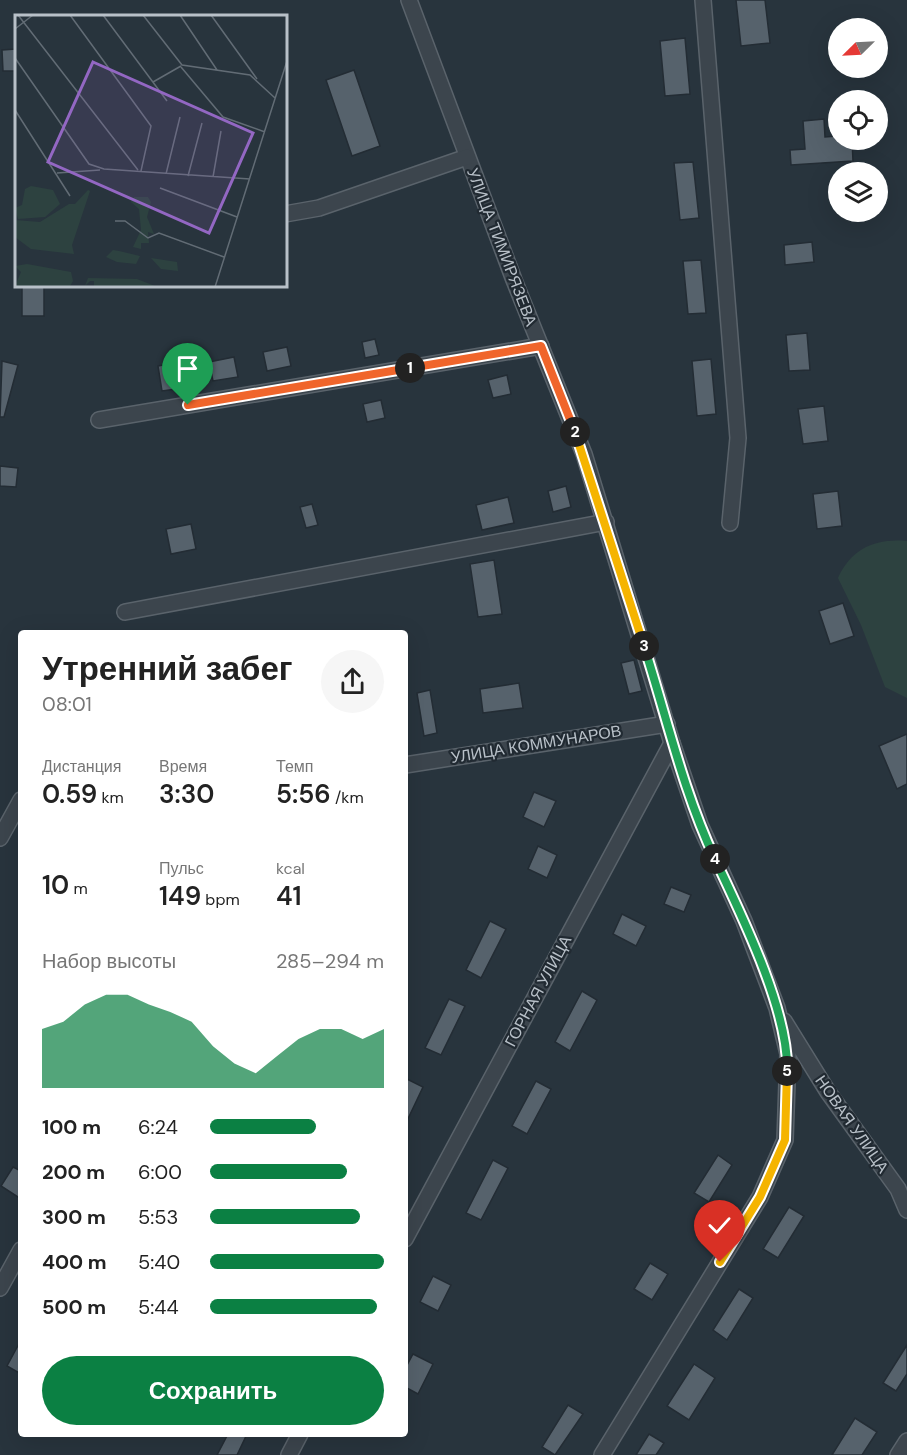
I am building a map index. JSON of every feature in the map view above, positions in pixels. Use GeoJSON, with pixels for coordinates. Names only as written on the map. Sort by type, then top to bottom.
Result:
{"type":"FeatureCollection","features":[{"type":"Feature","properties":{"kind":"street","name":"УЛИЦА ТИМИРЯЗЕВА"},"geometry":{"type":"LineString","coordinates":[[409,0],[584,454],[699,825],[744,921],[777,1008],[788,1054],[785,1140],[760,1197],[602,1455]]}},
{"type":"Feature","properties":{"kind":"street"},"geometry":{"type":"LineString","coordinates":[[703,0],[738,438],[730,523]]}},
{"type":"Feature","properties":{"kind":"street"},"geometry":{"type":"LineString","coordinates":[[286,214],[319,208],[468,157]]}},
{"type":"Feature","properties":{"kind":"street"},"geometry":{"type":"LineString","coordinates":[[99,420],[541,346]]}},
{"type":"Feature","properties":{"kind":"street"},"geometry":{"type":"LineString","coordinates":[[125,612],[606,522]]}},
{"type":"Feature","properties":{"kind":"street","name":"УЛИЦА КОММУНАРОВ"},"geometry":{"type":"LineString","coordinates":[[408,765],[667,724]]}},
{"type":"Feature","properties":{"kind":"street","name":"ГОРНАЯ УЛИЦА"},"geometry":{"type":"LineString","coordinates":[[408,1233],[672,743]]}},
{"type":"Feature","properties":{"kind":"street"},"geometry":{"type":"LineString","coordinates":[[0,838],[18,805]]}},
{"type":"Feature","properties":{"kind":"street","name":"НОВАЯ УЛИЦА"},"geometry":{"type":"LineString","coordinates":[[777,1008],[828,1092],[898,1189],[907,1210]]}},
{"type":"Feature","properties":{"kind":"street"},"geometry":{"type":"LineString","coordinates":[[0,1288],[18,1255]]}},
{"type":"Feature","properties":{"kind":"street"},"geometry":{"type":"LineString","coordinates":[[289,1455],[298,1437]]}},
{"type":"Feature","properties":{"kind":"street"},"geometry":{"type":"LineString","coordinates":[[898,1455],[907,1441]]}},
{"type":"Feature","properties":{"kind":"green space"},"geometry":{"type":"Polygon","coordinates":[[[885,541],[907,541],[907,698],[885,687],[861,625],[838,578],[843,568],[865,547],[885,541]]]}},
{"type":"Feature","properties":{"kind":"building"},"geometry":{"type":"Polygon","coordinates":[[[736,0],[765,0],[770,43],[741,46],[736,0]]]}},
{"type":"Feature","properties":{"kind":"building"},"geometry":{"type":"Polygon","coordinates":[[[685,38],[690,94],[665,96],[660,41],[685,38]]]}},
{"type":"Feature","properties":{"kind":"building"},"geometry":{"type":"Polygon","coordinates":[[[15,49],[15,71],[3,71],[2,50],[15,49]]]}},
{"type":"Feature","properties":{"kind":"building"},"geometry":{"type":"Polygon","coordinates":[[[354,70],[380,146],[352,156],[326,80],[354,70]]]}},
{"type":"Feature","properties":{"kind":"building"},"geometry":{"type":"Polygon","coordinates":[[[824,119],[828,150],[852,150],[853,161],[791,165],[790,150],[805,149],[803,121],[824,119]]]}},
{"type":"Feature","properties":{"kind":"building"},"geometry":{"type":"Polygon","coordinates":[[[693,162],[699,218],[680,220],[674,163],[693,162]]]}},
{"type":"Feature","properties":{"kind":"building"},"geometry":{"type":"Polygon","coordinates":[[[812,242],[814,262],[785,265],[784,245],[812,242]]]}},
{"type":"Feature","properties":{"kind":"building"},"geometry":{"type":"Polygon","coordinates":[[[701,260],[706,313],[688,314],[683,261],[701,260]]]}},
{"type":"Feature","properties":{"kind":"building"},"geometry":{"type":"Polygon","coordinates":[[[22,286],[44,286],[44,316],[22,316],[22,286]]]}},
{"type":"Feature","properties":{"kind":"building"},"geometry":{"type":"Polygon","coordinates":[[[807,333],[810,370],[789,371],[786,335],[807,333]]]}},
{"type":"Feature","properties":{"kind":"building"},"geometry":{"type":"Polygon","coordinates":[[[375,339],[379,355],[365,358],[362,342],[375,339]]]}},
{"type":"Feature","properties":{"kind":"building"},"geometry":{"type":"Polygon","coordinates":[[[287,347],[291,366],[267,371],[263,352],[287,347]]]}},
{"type":"Feature","properties":{"kind":"building"},"geometry":{"type":"Polygon","coordinates":[[[234,357],[238,377],[213,381],[209,362],[234,357]]]}},
{"type":"Feature","properties":{"kind":"building"},"geometry":{"type":"Polygon","coordinates":[[[711,359],[716,414],[697,416],[692,361],[711,359]]]}},
{"type":"Feature","properties":{"kind":"building"},"geometry":{"type":"Polygon","coordinates":[[[2,361],[18,365],[4,417],[0,417],[2,361]]]}},
{"type":"Feature","properties":{"kind":"building"},"geometry":{"type":"Polygon","coordinates":[[[178,362],[183,388],[162,391],[158,366],[178,362]]]}},
{"type":"Feature","properties":{"kind":"building"},"geometry":{"type":"Polygon","coordinates":[[[507,375],[511,394],[493,398],[488,380],[507,375]]]}},
{"type":"Feature","properties":{"kind":"building"},"geometry":{"type":"Polygon","coordinates":[[[381,400],[385,418],[367,422],[363,404],[381,400]]]}},
{"type":"Feature","properties":{"kind":"building"},"geometry":{"type":"Polygon","coordinates":[[[824,406],[828,441],[803,444],[798,409],[824,406]]]}},
{"type":"Feature","properties":{"kind":"building"},"geometry":{"type":"Polygon","coordinates":[[[0,466],[18,468],[16,487],[0,486],[0,466]]]}},
{"type":"Feature","properties":{"kind":"building"},"geometry":{"type":"Polygon","coordinates":[[[566,486],[571,507],[553,512],[548,491],[566,486]]]}},
{"type":"Feature","properties":{"kind":"building"},"geometry":{"type":"Polygon","coordinates":[[[838,491],[842,526],[817,529],[813,494],[838,491]]]}},
{"type":"Feature","properties":{"kind":"building"},"geometry":{"type":"Polygon","coordinates":[[[508,497],[514,523],[482,530],[476,505],[508,497]]]}},
{"type":"Feature","properties":{"kind":"building"},"geometry":{"type":"Polygon","coordinates":[[[312,504],[318,525],[306,528],[300,507],[312,504]]]}},
{"type":"Feature","properties":{"kind":"building"},"geometry":{"type":"Polygon","coordinates":[[[191,524],[196,549],[171,554],[166,529],[191,524]]]}},
{"type":"Feature","properties":{"kind":"building"},"geometry":{"type":"Polygon","coordinates":[[[494,560],[502,614],[478,617],[470,564],[494,560]]]}},
{"type":"Feature","properties":{"kind":"building"},"geometry":{"type":"Polygon","coordinates":[[[843,603],[854,636],[830,644],[819,611],[843,603]]]}},
{"type":"Feature","properties":{"kind":"building"},"geometry":{"type":"Polygon","coordinates":[[[634,660],[642,691],[629,694],[621,663],[634,660]]]}},
{"type":"Feature","properties":{"kind":"building"},"geometry":{"type":"Polygon","coordinates":[[[519,683],[523,708],[483,713],[480,689],[519,683]]]}},
{"type":"Feature","properties":{"kind":"building"},"geometry":{"type":"Polygon","coordinates":[[[430,690],[437,733],[424,736],[417,693],[430,690]]]}},
{"type":"Feature","properties":{"kind":"building"},"geometry":{"type":"Polygon","coordinates":[[[907,734],[907,784],[897,789],[879,746],[907,734]]]}},
{"type":"Feature","properties":{"kind":"building"},"geometry":{"type":"Polygon","coordinates":[[[534,792],[556,801],[544,827],[523,817],[534,792]]]}},
{"type":"Feature","properties":{"kind":"building"},"geometry":{"type":"Polygon","coordinates":[[[538,846],[557,855],[547,878],[528,869],[538,846]]]}},
{"type":"Feature","properties":{"kind":"building"},"geometry":{"type":"Polygon","coordinates":[[[671,887],[691,895],[684,912],[664,904],[671,887]]]}},
{"type":"Feature","properties":{"kind":"building"},"geometry":{"type":"Polygon","coordinates":[[[622,914],[646,926],[636,946],[613,934],[622,914]]]}},
{"type":"Feature","properties":{"kind":"building"},"geometry":{"type":"Polygon","coordinates":[[[490,921],[506,929],[481,978],[466,970],[490,921]]]}},
{"type":"Feature","properties":{"kind":"building"},"geometry":{"type":"Polygon","coordinates":[[[582,991],[597,1000],[570,1051],[555,1042],[582,991]]]}},
{"type":"Feature","properties":{"kind":"building"},"geometry":{"type":"Polygon","coordinates":[[[449,999],[465,1006],[441,1055],[425,1048],[449,999]]]}},
{"type":"Feature","properties":{"kind":"building"},"geometry":{"type":"Polygon","coordinates":[[[408,1080],[423,1087],[408,1119],[408,1080]]]}},
{"type":"Feature","properties":{"kind":"building"},"geometry":{"type":"Polygon","coordinates":[[[536,1081],[551,1089],[527,1134],[512,1126],[536,1081]]]}},
{"type":"Feature","properties":{"kind":"building"},"geometry":{"type":"Polygon","coordinates":[[[718,1155],[732,1165],[709,1202],[694,1193],[718,1155]]]}},
{"type":"Feature","properties":{"kind":"building"},"geometry":{"type":"Polygon","coordinates":[[[493,1160],[508,1168],[481,1220],[466,1213],[493,1160]]]}},
{"type":"Feature","properties":{"kind":"building"},"geometry":{"type":"Polygon","coordinates":[[[13,1167],[18,1170],[18,1197],[1,1186],[13,1167]]]}},
{"type":"Feature","properties":{"kind":"building"},"geometry":{"type":"Polygon","coordinates":[[[789,1207],[804,1216],[778,1258],[763,1249],[789,1207]]]}},
{"type":"Feature","properties":{"kind":"building"},"geometry":{"type":"Polygon","coordinates":[[[650,1263],[668,1274],[652,1300],[634,1289],[650,1263]]]}},
{"type":"Feature","properties":{"kind":"building"},"geometry":{"type":"Polygon","coordinates":[[[433,1276],[451,1285],[438,1311],[420,1302],[433,1276]]]}},
{"type":"Feature","properties":{"kind":"building"},"geometry":{"type":"Polygon","coordinates":[[[739,1289],[753,1298],[727,1340],[713,1330],[739,1289]]]}},
{"type":"Feature","properties":{"kind":"building"},"geometry":{"type":"Polygon","coordinates":[[[907,1345],[907,1374],[896,1391],[883,1383],[907,1345]]]}},
{"type":"Feature","properties":{"kind":"building"},"geometry":{"type":"Polygon","coordinates":[[[18,1346],[18,1372],[7,1366],[18,1346]]]}},
{"type":"Feature","properties":{"kind":"building"},"geometry":{"type":"Polygon","coordinates":[[[413,1354],[433,1364],[418,1394],[408,1389],[408,1363],[413,1354]]]}},
{"type":"Feature","properties":{"kind":"building"},"geometry":{"type":"Polygon","coordinates":[[[694,1364],[715,1378],[689,1420],[667,1406],[694,1364]]]}},
{"type":"Feature","properties":{"kind":"building"},"geometry":{"type":"Polygon","coordinates":[[[568,1405],[583,1414],[555,1455],[542,1447],[568,1405]]]}},
{"type":"Feature","properties":{"kind":"building"},"geometry":{"type":"Polygon","coordinates":[[[855,1418],[877,1432],[862,1455],[832,1455],[855,1418]]]}},
{"type":"Feature","properties":{"kind":"building"},"geometry":{"type":"Polygon","coordinates":[[[649,1434],[664,1443],[656,1455],[636,1455],[649,1434]]]}},
{"type":"Feature","properties":{"kind":"building"},"geometry":{"type":"Polygon","coordinates":[[[226,1437],[246,1437],[237,1455],[217,1455],[226,1437]]]}},
{"type":"Feature","properties":{"kind":"route"},"geometry":{"type":"LineString","coordinates":[[188,405],[541,346],[584,454],[699,825],[744,921],[777,1008],[788,1054],[785,1140],[760,1197],[720,1262]]}}]}
